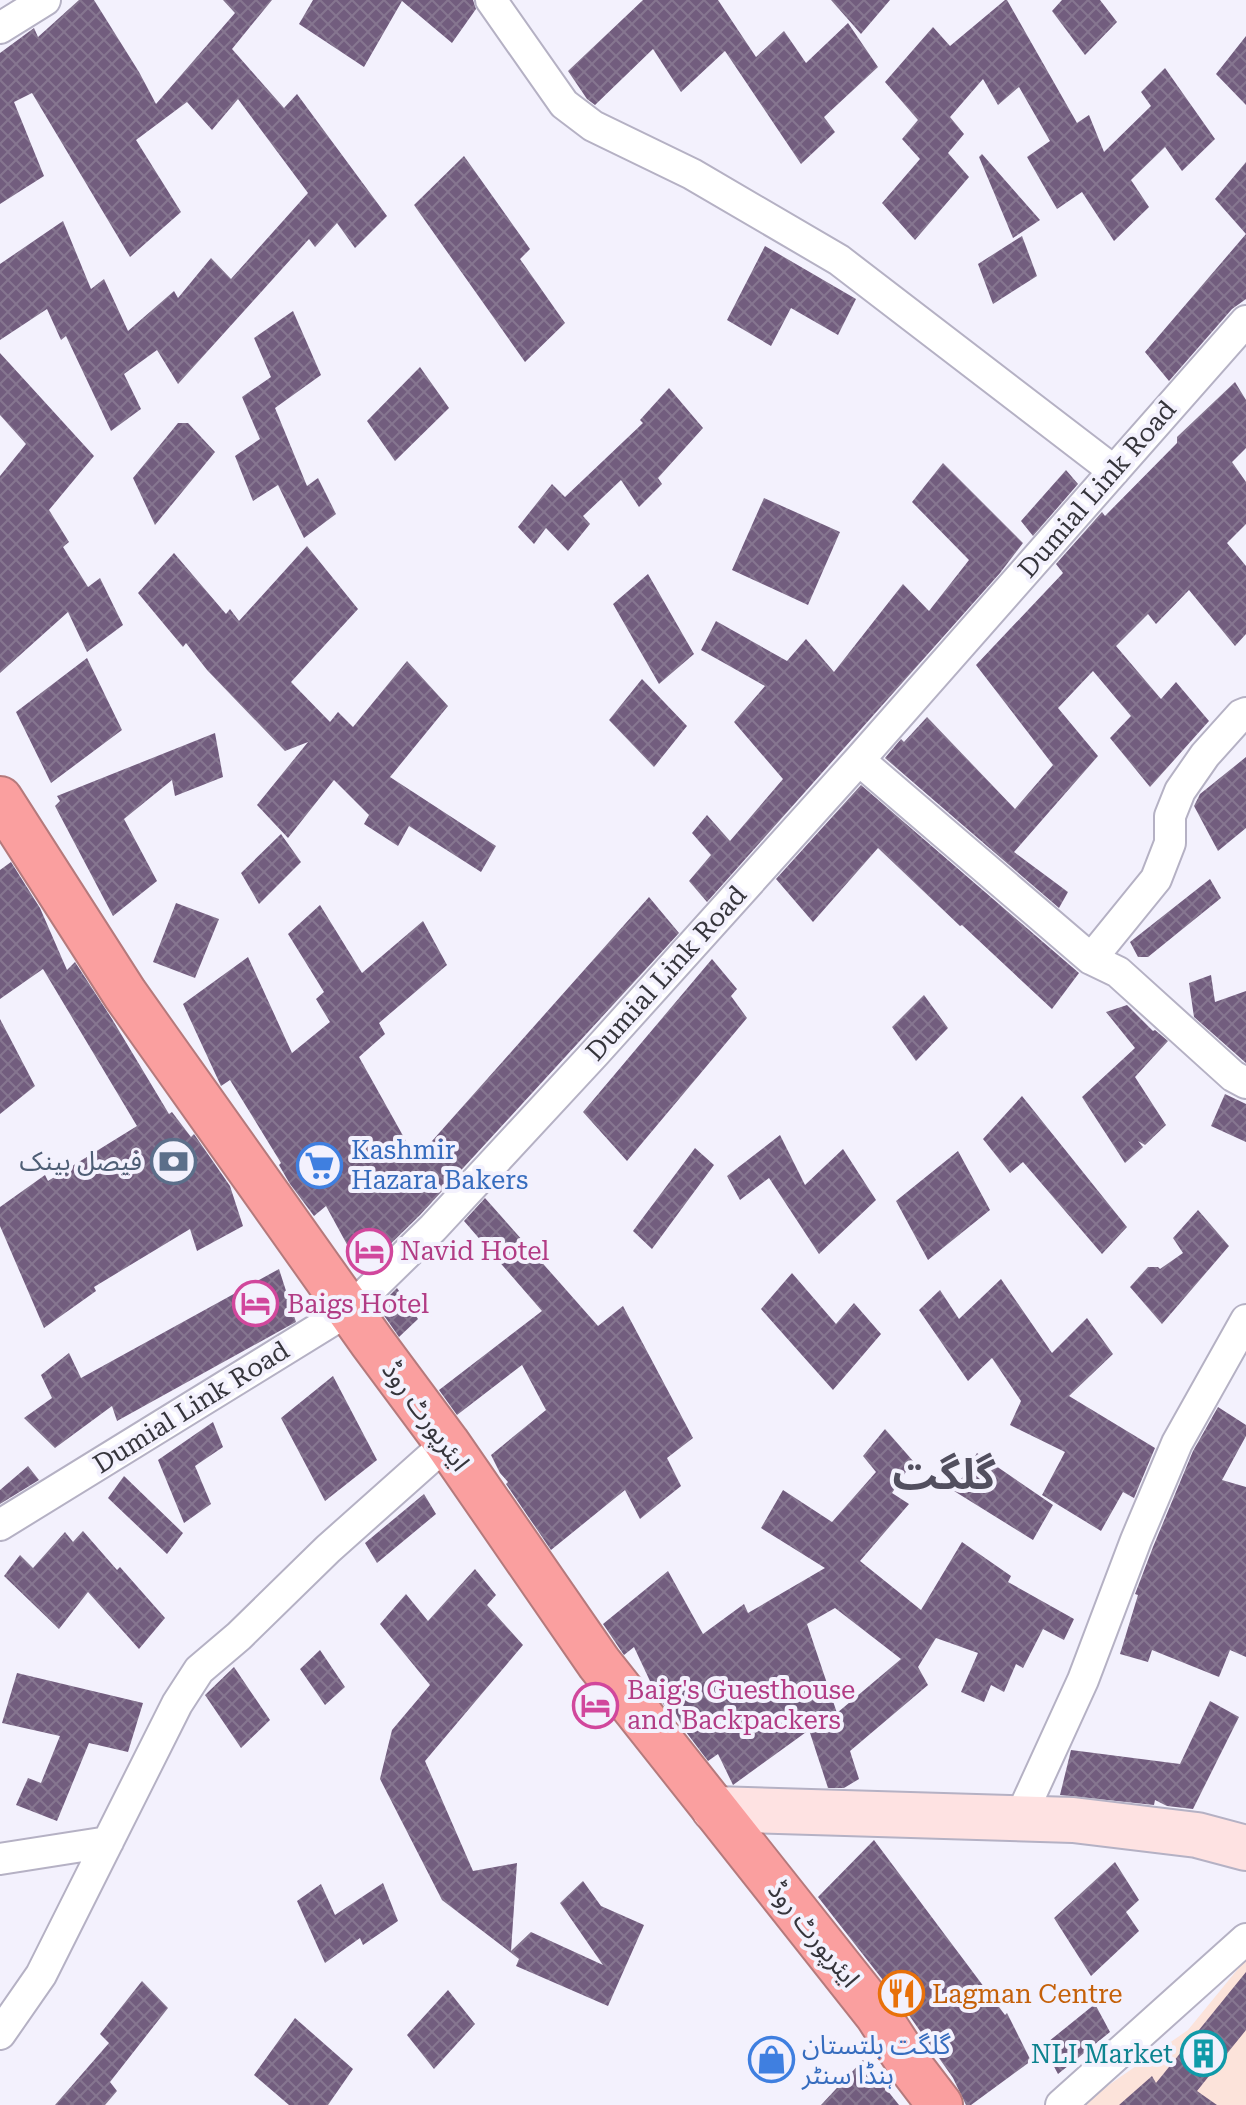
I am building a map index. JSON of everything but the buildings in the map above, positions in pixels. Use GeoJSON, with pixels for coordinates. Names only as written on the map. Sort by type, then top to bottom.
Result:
{"type":"FeatureCollection","features":[{"type":"Feature","properties":{"kind":"highway","name":"ایئرپورٹ روڈ"},"geometry":{"type":"LineString","coordinates":[[0,799],[125,994],[447,1443],[599,1663],[877,2014],[940,2105]]}},
{"type":"Feature","properties":{"kind":"main road"},"geometry":{"type":"LineString","coordinates":[[714,1809],[1073,1820],[1197,1835],[1246,1848]]}},
{"type":"Feature","properties":{"kind":"street"},"geometry":{"type":"LineString","coordinates":[[0,28],[45,0]]}},
{"type":"Feature","properties":{"kind":"street"},"geometry":{"type":"LineString","coordinates":[[491,0],[564,104],[593,126],[692,174],[839,260],[1114,471]]}},
{"type":"Feature","properties":{"kind":"street","name":"Dumial Link Road"},"geometry":{"type":"LineString","coordinates":[[0,1525],[349,1310],[444,1216],[859,760],[1246,321]]}},
{"type":"Feature","properties":{"kind":"street"},"geometry":{"type":"LineString","coordinates":[[1091,959],[1156,879],[1170,843],[1170,816],[1180,791],[1205,755],[1246,713]]}},
{"type":"Feature","properties":{"kind":"street"},"geometry":{"type":"LineString","coordinates":[[859,760],[1091,959],[1118,972],[1233,1076],[1246,1083]]}},
{"type":"Feature","properties":{"kind":"street"},"geometry":{"type":"LineString","coordinates":[[1019,1820],[1083,1680],[1177,1443],[1246,1320]]}},
{"type":"Feature","properties":{"kind":"street"},"geometry":{"type":"LineString","coordinates":[[0,2034],[41,1975],[177,1704],[199,1670],[447,1443]]}},
{"type":"Feature","properties":{"kind":"street"},"geometry":{"type":"LineString","coordinates":[[0,1859],[108,1842]]}},
{"type":"Feature","properties":{"kind":"street"},"geometry":{"type":"LineString","coordinates":[[1061,2105],[1246,1939]]}},
{"type":"Feature","properties":{"kind":"shaded area","name":"NLI Market"},"geometry":{"type":"Polygon","coordinates":[[[1246,1959],[1246,2105],[1080,2105],[1188,2030],[1246,1959]]]}},
{"type":"Feature","properties":{"kind":"place","name":"فیصل بینک"},"geometry":{"type":"Point","coordinates":[173,1161]}},
{"type":"Feature","properties":{"kind":"place","name":"Kashmir Hazara Bakers"},"geometry":{"type":"Point","coordinates":[320,1165]}},
{"type":"Feature","properties":{"kind":"place","name":"Navid Hotel"},"geometry":{"type":"Point","coordinates":[369,1251]}},
{"type":"Feature","properties":{"kind":"place","name":"Baigs Hotel"},"geometry":{"type":"Point","coordinates":[256,1304]}},
{"type":"Feature","properties":{"kind":"place","name":"Baig's Guesthouse and Backpackers"},"geometry":{"type":"Point","coordinates":[596,1705]}},
{"type":"Feature","properties":{"kind":"place","name":"Lagman Centre"},"geometry":{"type":"Point","coordinates":[901,1994]}},
{"type":"Feature","properties":{"kind":"place","name":"NLI Market"},"geometry":{"type":"Point","coordinates":[1204,2054]}},
{"type":"Feature","properties":{"kind":"place","name":"گلگت بلتستان ہنڈا سنٹر"},"geometry":{"type":"Point","coordinates":[771,2060]}},
{"type":"Feature","properties":{"kind":"district","name":"گلگت"},"geometry":{"type":"Point","coordinates":[944,1474]}}]}
